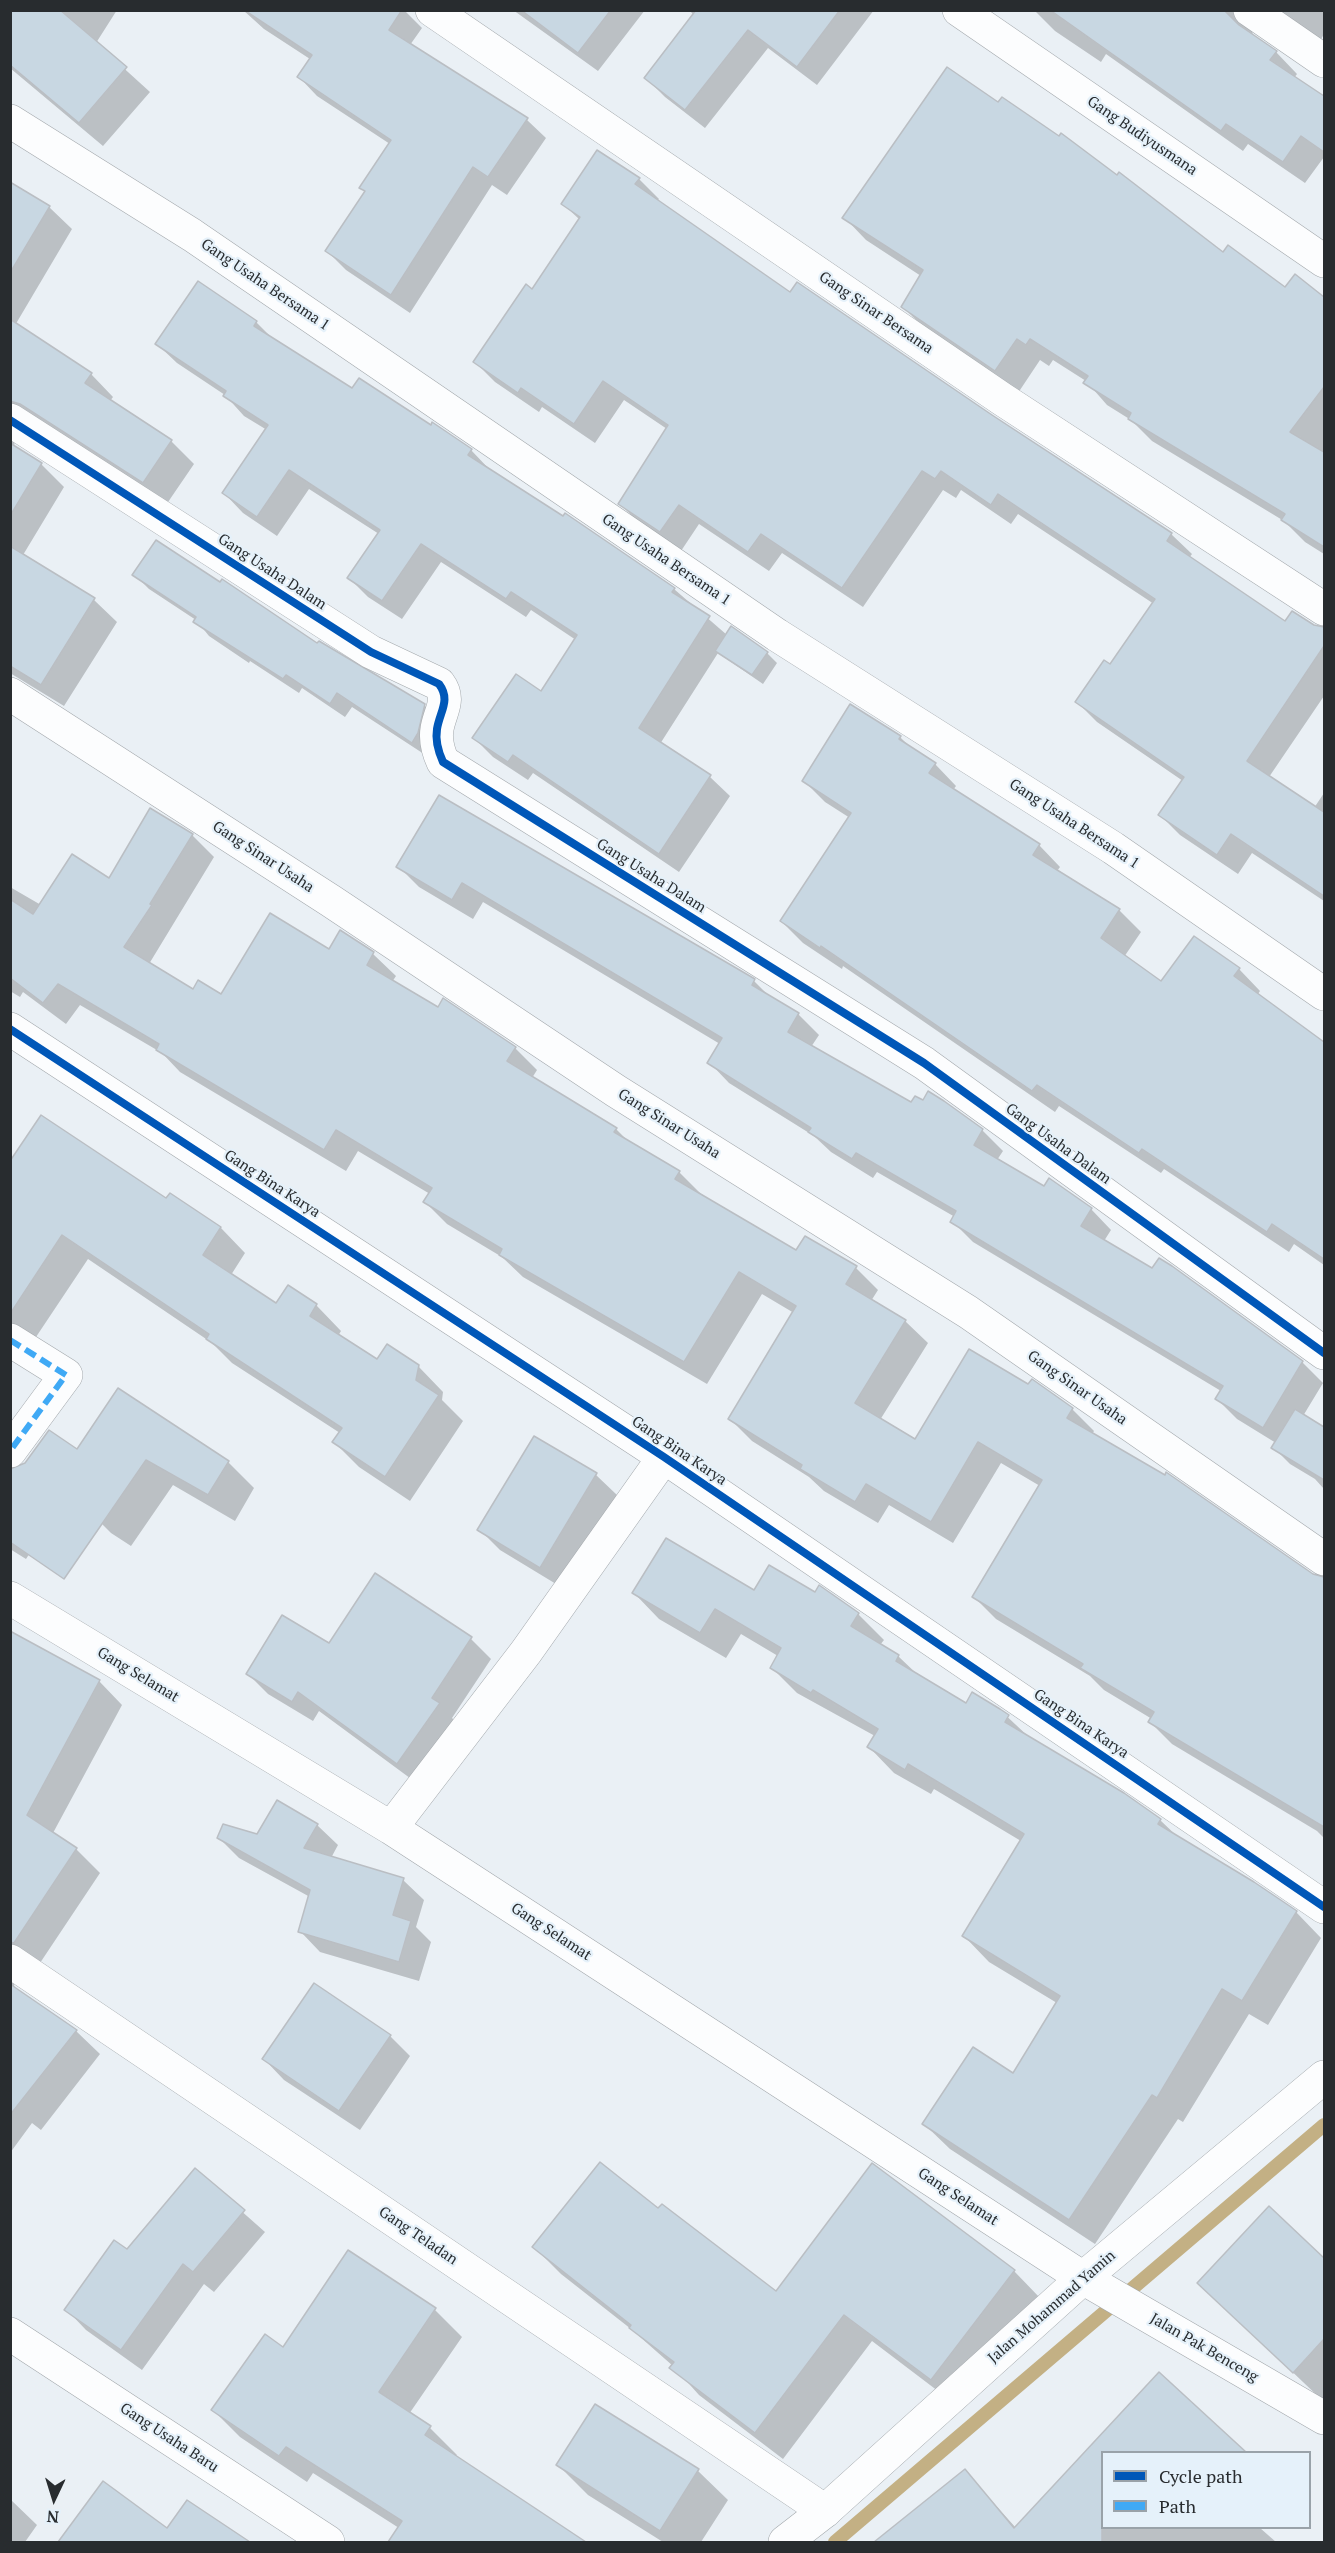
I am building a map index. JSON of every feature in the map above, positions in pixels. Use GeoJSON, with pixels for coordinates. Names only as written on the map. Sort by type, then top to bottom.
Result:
{"type":"FeatureCollection","features":[{"type":"Feature","properties":{"kind":"street","name":"Gang Sinar Bersama"},"geometry":{"type":"LineString","coordinates":[[432,10],[1002,399],[1324,609]]}},
{"type":"Feature","properties":{"kind":"street","name":"Gang Budiyusmana"},"geometry":{"type":"LineString","coordinates":[[959,10],[1324,261]]}},
{"type":"Feature","properties":{"kind":"street"},"geometry":{"type":"LineString","coordinates":[[1250,10],[1324,61]]}},
{"type":"Feature","properties":{"kind":"street","name":"Gang Usaha Bersama 1"},"geometry":{"type":"LineString","coordinates":[[10,122],[192,236],[777,635],[1113,848],[1324,994]]}},
{"type":"Feature","properties":{"kind":"street","name":"Gang Usaha Dalam"},"geometry":{"type":"LineString","coordinates":[[10,420],[370,652],[439,684],[446,692],[446,702],[437,728],[436,746],[443,762],[924,1063],[1324,1353]]}},
{"type":"Feature","properties":{"kind":"street","name":"Gang Sinar Usaha"},"geometry":{"type":"LineString","coordinates":[[10,694],[331,901],[616,1091],[968,1312],[1324,1559]]}},
{"type":"Feature","properties":{"kind":"street","name":"Gang Bina Karya"},"geometry":{"type":"LineString","coordinates":[[10,1029],[664,1457],[1324,1907]]}},
{"type":"Feature","properties":{"kind":"street"},"geometry":{"type":"LineString","coordinates":[[10,1340],[66,1375],[10,1452]]}},
{"type":"Feature","properties":{"kind":"street"},"geometry":{"type":"LineString","coordinates":[[391,1828],[526,1652],[664,1457]]}},
{"type":"Feature","properties":{"kind":"street","name":"Gang Selamat"},"geometry":{"type":"LineString","coordinates":[[10,1598],[391,1828],[1085,2279]]}},
{"type":"Feature","properties":{"kind":"street","name":"Gang Teladan"},"geometry":{"type":"LineString","coordinates":[[10,1961],[825,2511]]}},
{"type":"Feature","properties":{"kind":"street","name":"Jalan Mohammad Yamin"},"geometry":{"type":"LineString","coordinates":[[785,2542],[825,2511],[1085,2279],[1324,2077]]}},
{"type":"Feature","properties":{"kind":"street","name":"Jalan Pak Benceng"},"geometry":{"type":"LineString","coordinates":[[1085,2279],[1324,2418]]}},
{"type":"Feature","properties":{"kind":"street","name":"Gang Usaha Baru"},"geometry":{"type":"LineString","coordinates":[[10,2334],[328,2542]]}},
{"type":"Feature","properties":{"kind":"building"},"geometry":{"type":"Polygon","coordinates":[[[10,10],[60,10],[127,67],[79,123],[10,65],[10,10]]]}},
{"type":"Feature","properties":{"kind":"building"},"geometry":{"type":"Polygon","coordinates":[[[244,10],[402,10],[389,30],[528,118],[488,177],[473,167],[391,295],[325,251],[365,191],[359,188],[391,140],[297,77],[312,55],[244,10]]]}},
{"type":"Feature","properties":{"kind":"building"},"geometry":{"type":"Polygon","coordinates":[[[521,10],[611,10],[578,53],[521,10]]]}},
{"type":"Feature","properties":{"kind":"building"},"geometry":{"type":"Polygon","coordinates":[[[696,10],[840,10],[797,67],[748,30],[685,110],[644,78],[696,10]]]}},
{"type":"Feature","properties":{"kind":"building"},"geometry":{"type":"Polygon","coordinates":[[[1050,10],[1224,10],[1239,25],[1277,51],[1270,60],[1324,96],[1324,152],[1301,136],[1283,162],[1226,124],[1221,131],[1050,10]]]}},
{"type":"Feature","properties":{"kind":"building"},"geometry":{"type":"Polygon","coordinates":[[[947,67],[998,102],[1002,97],[1059,136],[1061,133],[1117,175],[1119,172],[1223,252],[1228,245],[1285,287],[1295,274],[1324,297],[1324,387],[1290,432],[1324,452],[1324,547],[1281,520],[1285,514],[1128,419],[1131,413],[1083,383],[1088,376],[1030,339],[1026,345],[1017,339],[995,371],[901,307],[923,270],[842,218],[947,67]]]}},
{"type":"Feature","properties":{"kind":"building"},"geometry":{"type":"Polygon","coordinates":[[[597,150],[640,178],[635,184],[790,292],[797,282],[992,415],[1172,533],[1167,541],[1285,621],[1292,611],[1314,625],[1324,627],[1324,646],[1247,761],[1324,812],[1324,896],[1231,834],[1217,855],[1158,815],[1184,777],[1075,702],[1104,660],[1110,664],[1155,599],[998,494],[991,505],[941,471],[935,479],[922,471],[842,588],[761,534],[748,552],[679,505],[660,532],[618,504],[668,425],[603,381],[574,424],[521,388],[518,393],[473,362],[526,284],[532,289],[580,217],[561,204],[597,150]]]}},
{"type":"Feature","properties":{"kind":"building"},"geometry":{"type":"Polygon","coordinates":[[[10,182],[50,206],[10,273],[10,182]]]}},
{"type":"Feature","properties":{"kind":"building"},"geometry":{"type":"Polygon","coordinates":[[[198,281],[257,321],[254,326],[352,388],[359,378],[431,425],[432,422],[472,449],[468,455],[563,516],[565,513],[675,588],[672,592],[710,616],[639,728],[711,775],[659,854],[513,755],[508,762],[472,738],[516,674],[541,691],[577,635],[511,592],[506,599],[421,544],[382,601],[347,578],[380,530],[289,470],[257,517],[222,493],[268,425],[223,396],[226,391],[155,344],[198,281]]]}},
{"type":"Feature","properties":{"kind":"building"},"geometry":{"type":"Polygon","coordinates":[[[10,319],[92,373],[85,383],[172,440],[143,483],[20,404],[10,401],[10,319]]]}},
{"type":"Feature","properties":{"kind":"building"},"geometry":{"type":"Polygon","coordinates":[[[10,443],[42,463],[10,516],[10,443]]]}},
{"type":"Feature","properties":{"kind":"building"},"geometry":{"type":"Polygon","coordinates":[[[156,540],[220,582],[222,579],[317,643],[319,641],[425,704],[418,733],[412,743],[337,693],[330,704],[286,675],[283,679],[193,622],[196,617],[132,575],[156,540]]]}},
{"type":"Feature","properties":{"kind":"building"},"geometry":{"type":"Polygon","coordinates":[[[10,546],[95,598],[41,685],[10,666],[10,546]]]}},
{"type":"Feature","properties":{"kind":"building"},"geometry":{"type":"Polygon","coordinates":[[[731,626],[768,652],[752,675],[715,651],[731,626]]]}},
{"type":"Feature","properties":{"kind":"building"},"geometry":{"type":"Polygon","coordinates":[[[850,704],[901,736],[899,739],[936,763],[929,773],[1040,844],[1033,855],[1120,909],[1101,938],[1161,981],[1194,936],[1240,968],[1234,976],[1324,1042],[1324,1259],[1272,1224],[1267,1232],[1142,1149],[1139,1153],[1037,1085],[1032,1091],[821,946],[820,948],[780,921],[851,813],[802,781],[850,704]]]}},
{"type":"Feature","properties":{"kind":"building"},"geometry":{"type":"Polygon","coordinates":[[[439,795],[755,979],[752,985],[799,1013],[788,1032],[911,1102],[915,1096],[923,1100],[928,1091],[944,1101],[983,1129],[974,1145],[1044,1186],[1049,1178],[1092,1208],[1081,1226],[1152,1268],[1159,1258],[1303,1361],[1263,1428],[1215,1399],[1223,1386],[950,1222],[956,1211],[856,1153],[852,1159],[808,1132],[811,1128],[707,1063],[722,1038],[462,883],[452,900],[396,867],[439,795]]]}},
{"type":"Feature","properties":{"kind":"building"},"geometry":{"type":"Polygon","coordinates":[[[150,808],[193,834],[150,904],[152,905],[124,947],[193,989],[198,980],[221,994],[270,913],[329,949],[340,930],[374,952],[367,965],[438,1007],[443,998],[516,1047],[507,1061],[617,1128],[614,1132],[680,1171],[675,1179],[796,1250],[805,1236],[857,1266],[846,1284],[906,1320],[855,1403],[915,1439],[969,1349],[1028,1384],[1032,1379],[1073,1408],[1067,1418],[1165,1475],[1166,1472],[1313,1574],[1324,1577],[1324,1827],[1148,1722],[1154,1712],[1080,1668],[1083,1664],[972,1597],[1042,1480],[978,1442],[931,1522],[866,1484],[855,1502],[800,1469],[802,1465],[728,1419],[796,1306],[739,1272],[684,1362],[499,1255],[502,1249],[423,1202],[432,1188],[336,1130],[324,1150],[156,1050],[159,1044],[58,984],[43,1003],[10,978],[10,899],[33,914],[72,854],[109,878],[150,808]]]}},
{"type":"Feature","properties":{"kind":"building"},"geometry":{"type":"Polygon","coordinates":[[[41,1115],[166,1198],[170,1193],[221,1227],[203,1255],[276,1303],[288,1285],[317,1304],[310,1316],[377,1359],[387,1344],[419,1365],[416,1380],[439,1395],[385,1477],[332,1442],[342,1428],[206,1339],[209,1334],[62,1235],[10,1314],[10,1161],[41,1115]]]}},
{"type":"Feature","properties":{"kind":"building"},"geometry":{"type":"Polygon","coordinates":[[[118,1388],[229,1461],[208,1495],[146,1460],[64,1579],[10,1542],[10,1469],[25,1463],[49,1430],[77,1449],[118,1388]]]}},
{"type":"Feature","properties":{"kind":"building"},"geometry":{"type":"Polygon","coordinates":[[[1295,1409],[1324,1427],[1324,1480],[1271,1448],[1295,1409]]]}},
{"type":"Feature","properties":{"kind":"building"},"geometry":{"type":"Polygon","coordinates":[[[534,1436],[597,1473],[540,1568],[477,1530],[534,1436]]]}},
{"type":"Feature","properties":{"kind":"building"},"geometry":{"type":"Polygon","coordinates":[[[666,1538],[754,1590],[769,1565],[815,1592],[819,1585],[859,1613],[851,1626],[899,1655],[896,1661],[966,1703],[972,1692],[1000,1709],[1009,1715],[1005,1722],[1124,1793],[1161,1819],[1158,1824],[1297,1911],[1242,2001],[1222,1989],[1157,2098],[1152,2095],[1069,2220],[922,2124],[973,2047],[1013,2073],[1060,1996],[962,1936],[1024,1834],[908,1764],[905,1770],[867,1747],[878,1729],[813,1690],[811,1693],[770,1668],[781,1648],[715,1609],[700,1633],[632,1593],[666,1538]]]}},
{"type":"Feature","properties":{"kind":"building"},"geometry":{"type":"Polygon","coordinates":[[[375,1573],[472,1637],[432,1698],[440,1703],[397,1764],[298,1692],[292,1702],[246,1674],[282,1615],[329,1643],[375,1573]]]}},
{"type":"Feature","properties":{"kind":"building"},"geometry":{"type":"Polygon","coordinates":[[[10,1631],[100,1680],[27,1815],[77,1848],[14,1943],[10,1942],[10,1631]]]}},
{"type":"Feature","properties":{"kind":"building"},"geometry":{"type":"Polygon","coordinates":[[[277,1800],[318,1824],[304,1848],[404,1878],[393,1915],[411,1921],[399,1962],[298,1932],[310,1890],[217,1838],[223,1824],[257,1834],[277,1800]]]}},
{"type":"Feature","properties":{"kind":"building"},"geometry":{"type":"Polygon","coordinates":[[[314,1983],[391,2035],[339,2111],[262,2059],[314,1983]]]}},
{"type":"Feature","properties":{"kind":"building"},"geometry":{"type":"Polygon","coordinates":[[[10,1984],[77,2030],[10,2115],[10,1984]]]}},
{"type":"Feature","properties":{"kind":"building"},"geometry":{"type":"Polygon","coordinates":[[[600,2162],[658,2208],[662,2204],[776,2291],[872,2163],[1015,2270],[931,2380],[844,2315],[755,2433],[669,2368],[674,2362],[629,2328],[631,2325],[532,2247],[600,2162]]]}},
{"type":"Feature","properties":{"kind":"building"},"geometry":{"type":"Polygon","coordinates":[[[195,2168],[245,2210],[193,2272],[183,2264],[121,2350],[64,2310],[114,2240],[127,2249],[195,2168]]]}},
{"type":"Feature","properties":{"kind":"building"},"geometry":{"type":"Polygon","coordinates":[[[1269,2206],[1324,2258],[1324,2339],[1293,2373],[1197,2283],[1269,2206]]]}},
{"type":"Feature","properties":{"kind":"building"},"geometry":{"type":"Polygon","coordinates":[[[348,2250],[436,2308],[379,2392],[431,2426],[425,2435],[586,2542],[388,2542],[402,2521],[286,2447],[279,2456],[211,2410],[265,2334],[283,2347],[348,2250]]]}},
{"type":"Feature","properties":{"kind":"building"},"geometry":{"type":"Polygon","coordinates":[[[1159,2372],[1245,2451],[1101,2451],[1102,2542],[874,2542],[965,2469],[1014,2528],[1159,2372]]]}},
{"type":"Feature","properties":{"kind":"building"},"geometry":{"type":"Polygon","coordinates":[[[595,2404],[699,2469],[660,2531],[556,2465],[595,2404]]]}},
{"type":"Feature","properties":{"kind":"building"},"geometry":{"type":"Polygon","coordinates":[[[103,2481],[167,2528],[187,2500],[250,2542],[58,2542],[103,2481]]]}},
{"type":"Feature","properties":{"kind":"waterway"},"geometry":{"type":"LineString","coordinates":[[835,2542],[1324,2125]]}},
{"type":"Feature","properties":{"kind":"marked path"},"geometry":{"type":"LineString","coordinates":[[10,1340],[66,1375],[10,1451]]}},
{"type":"Feature","properties":{"kind":"cycle path"},"geometry":{"type":"LineString","coordinates":[[10,420],[371,652],[439,684],[444,695],[444,706],[436,738],[443,762],[924,1063],[1324,1353]]}},
{"type":"Feature","properties":{"kind":"cycle path"},"geometry":{"type":"LineString","coordinates":[[10,1029],[664,1457],[1324,1907]]}}]}
